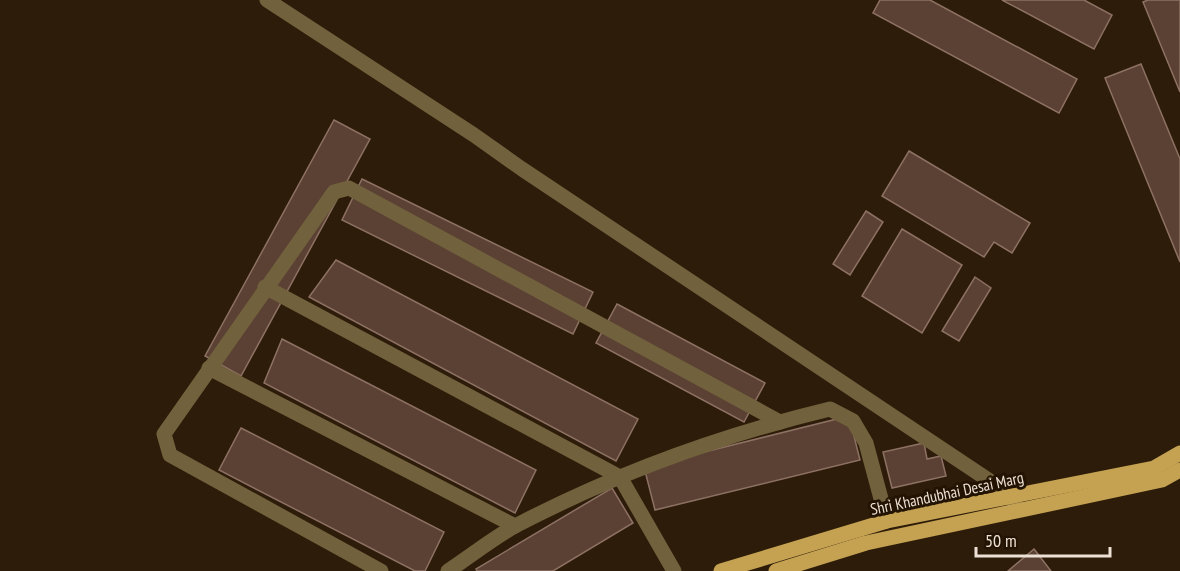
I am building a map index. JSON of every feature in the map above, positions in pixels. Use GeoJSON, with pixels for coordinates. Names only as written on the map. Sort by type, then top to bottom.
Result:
{"type":"FeatureCollection","features":[{"type":"Feature","properties":{"kind":"main road","name":"Shri Khandubhai Desai Marg"},"geometry":{"type":"LineString","coordinates":[[776,571],[866,543],[1154,468],[1180,453]]}},
{"type":"Feature","properties":{"kind":"main road","name":"Shri Khandubhai Desai Marg"},"geometry":{"type":"LineString","coordinates":[[721,571],[887,521],[1015,504],[1162,480],[1180,470]]}},
{"type":"Feature","properties":{"kind":"street"},"geometry":{"type":"LineString","coordinates":[[267,0],[474,135],[541,183],[1015,504]]}},
{"type":"Feature","properties":{"kind":"street"},"geometry":{"type":"LineString","coordinates":[[381,571],[170,454],[164,434],[333,192],[349,188],[780,422]]}},
{"type":"Feature","properties":{"kind":"street"},"geometry":{"type":"LineString","coordinates":[[265,287],[620,477],[674,571]]}},
{"type":"Feature","properties":{"kind":"street"},"geometry":{"type":"LineString","coordinates":[[209,368],[515,526]]}},
{"type":"Feature","properties":{"kind":"street"},"geometry":{"type":"LineString","coordinates":[[448,571],[515,526],[620,477],[780,422],[830,410],[853,421],[866,443],[887,521]]}},
{"type":"Feature","properties":{"kind":"building"},"geometry":{"type":"Polygon","coordinates":[[[880,0],[930,0],[1077,79],[1059,113],[873,13],[880,0]]]}},
{"type":"Feature","properties":{"kind":"building"},"geometry":{"type":"Polygon","coordinates":[[[1002,0],[1084,0],[1112,15],[1094,49],[1002,0]]]}},
{"type":"Feature","properties":{"kind":"building"},"geometry":{"type":"Polygon","coordinates":[[[1180,0],[1180,92],[1143,2],[1180,0]]]}},
{"type":"Feature","properties":{"kind":"building"},"geometry":{"type":"Polygon","coordinates":[[[1141,64],[1180,159],[1180,262],[1105,78],[1141,64]]]}},
{"type":"Feature","properties":{"kind":"building"},"geometry":{"type":"Polygon","coordinates":[[[334,120],[370,139],[241,376],[205,356],[334,120]]]}},
{"type":"Feature","properties":{"kind":"building"},"geometry":{"type":"Polygon","coordinates":[[[909,151],[1030,223],[1012,253],[994,242],[984,257],[882,196],[909,151]]]}},
{"type":"Feature","properties":{"kind":"building"},"geometry":{"type":"Polygon","coordinates":[[[362,179],[593,292],[573,334],[342,220],[362,179]]]}},
{"type":"Feature","properties":{"kind":"building"},"geometry":{"type":"Polygon","coordinates":[[[866,211],[883,222],[850,275],[833,264],[866,211]]]}},
{"type":"Feature","properties":{"kind":"building"},"geometry":{"type":"Polygon","coordinates":[[[902,229],[962,265],[922,333],[862,296],[902,229]]]}},
{"type":"Feature","properties":{"kind":"building"},"geometry":{"type":"Polygon","coordinates":[[[336,260],[638,419],[616,461],[309,297],[336,260]]]}},
{"type":"Feature","properties":{"kind":"building"},"geometry":{"type":"Polygon","coordinates":[[[975,277],[991,288],[959,341],[942,331],[975,277]]]}},
{"type":"Feature","properties":{"kind":"building"},"geometry":{"type":"Polygon","coordinates":[[[617,304],[765,383],[744,422],[596,343],[617,304]]]}},
{"type":"Feature","properties":{"kind":"building"},"geometry":{"type":"Polygon","coordinates":[[[282,339],[536,470],[515,513],[264,383],[282,339]]]}},
{"type":"Feature","properties":{"kind":"building"},"geometry":{"type":"Polygon","coordinates":[[[849,416],[860,460],[655,510],[644,467],[849,416]]]}},
{"type":"Feature","properties":{"kind":"building"},"geometry":{"type":"Polygon","coordinates":[[[241,428],[444,532],[425,571],[415,571],[219,470],[241,428]]]}},
{"type":"Feature","properties":{"kind":"building"},"geometry":{"type":"Polygon","coordinates":[[[924,443],[927,459],[941,456],[946,476],[892,488],[883,452],[924,443]]]}},
{"type":"Feature","properties":{"kind":"building"},"geometry":{"type":"Polygon","coordinates":[[[612,488],[633,523],[553,571],[477,571],[476,569],[612,488]]]}},
{"type":"Feature","properties":{"kind":"building"},"geometry":{"type":"Polygon","coordinates":[[[1034,549],[1051,571],[1008,571],[1034,549]]]}}]}
